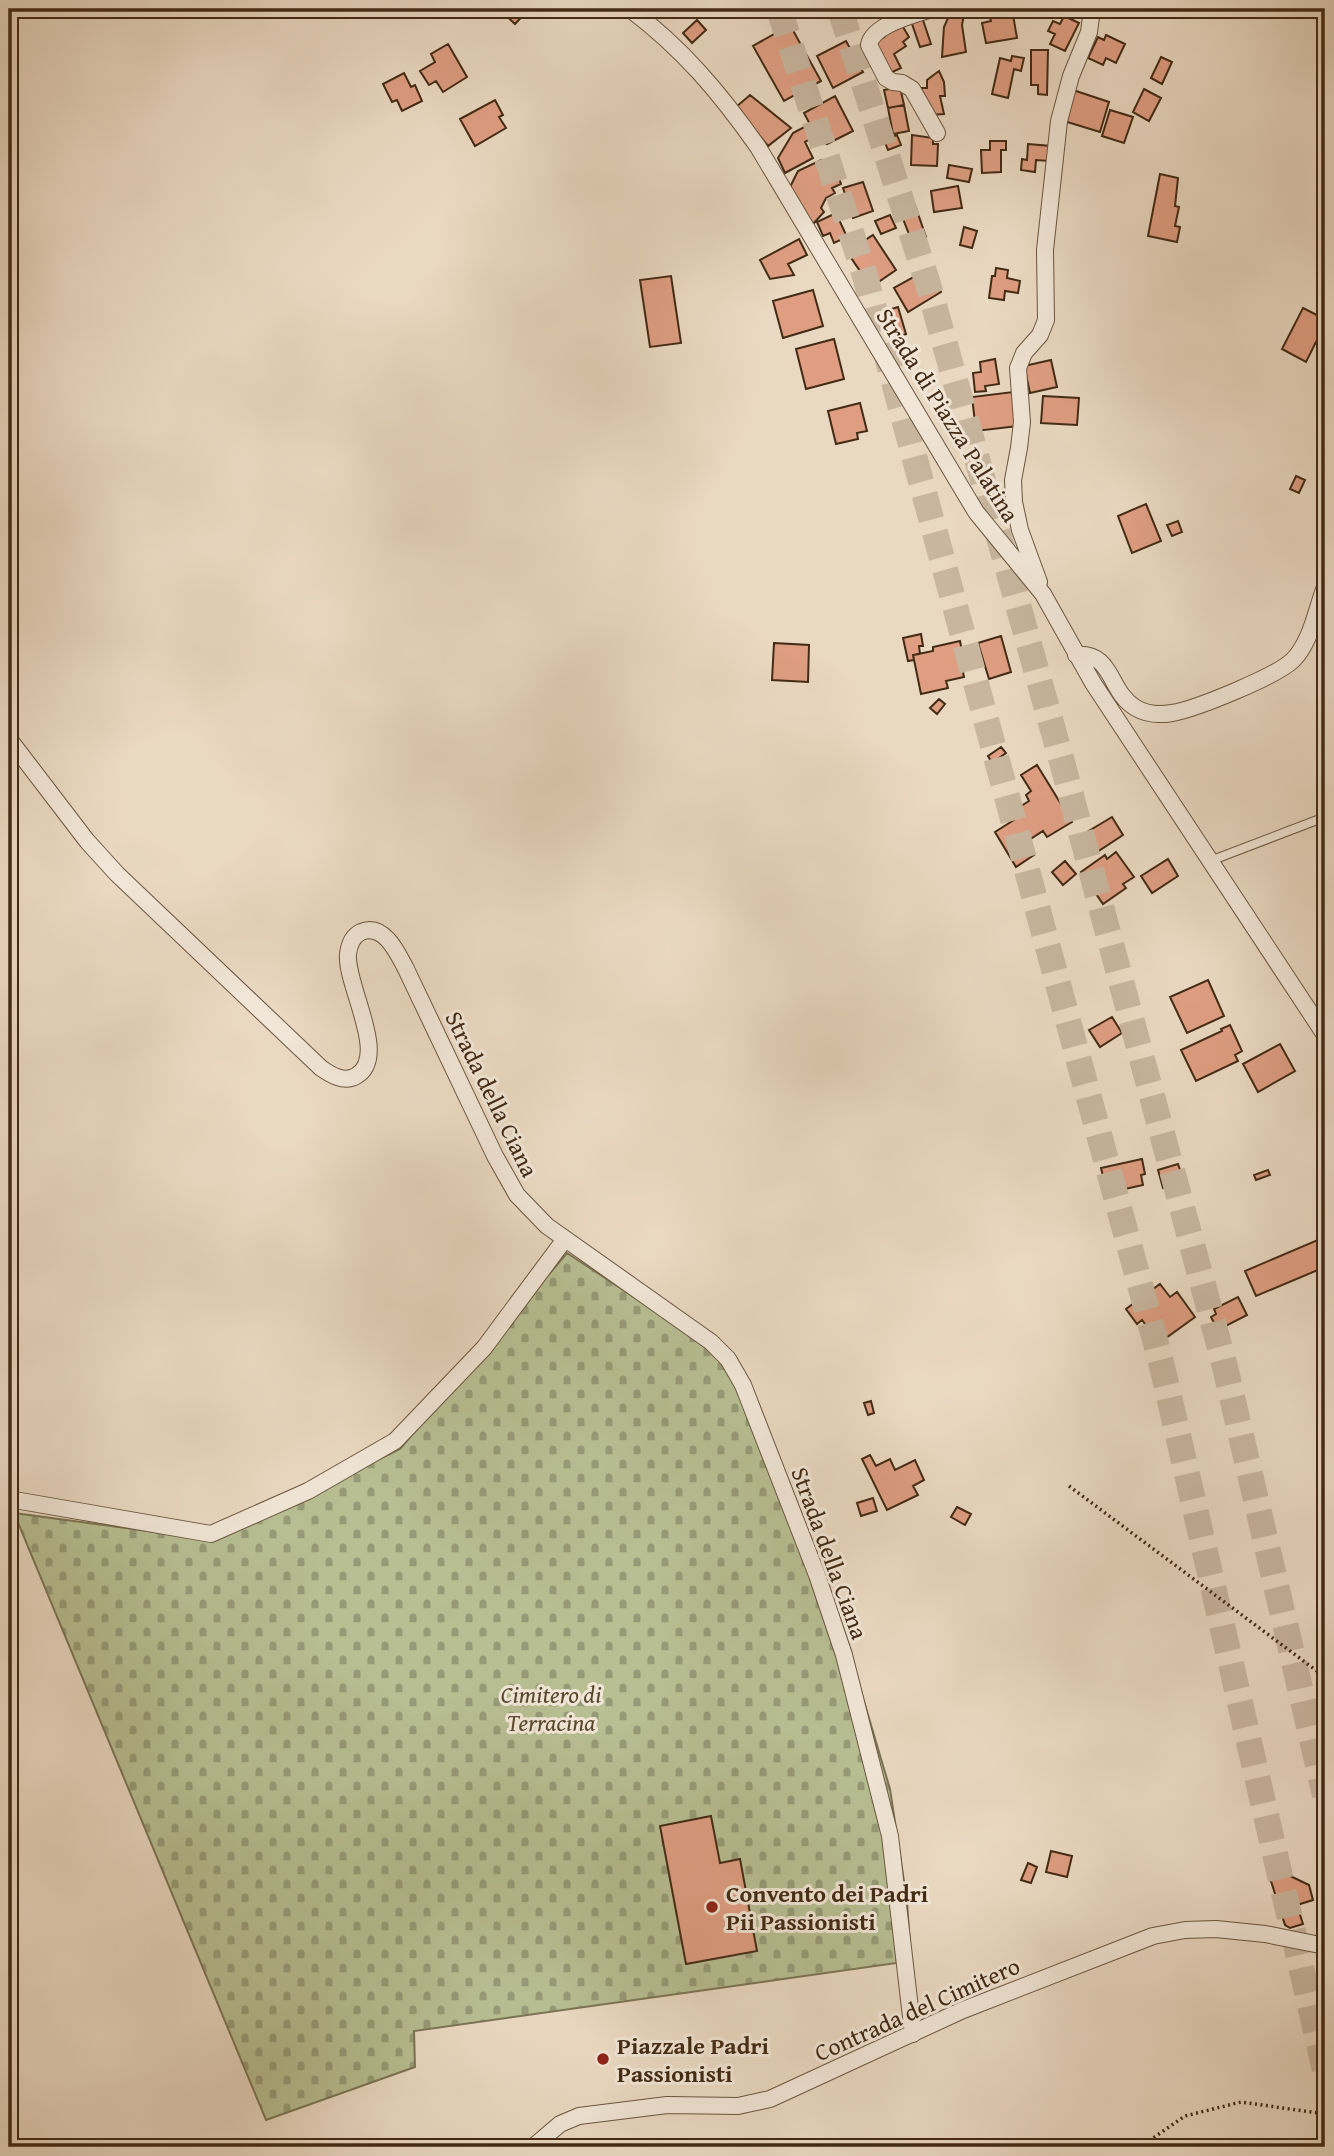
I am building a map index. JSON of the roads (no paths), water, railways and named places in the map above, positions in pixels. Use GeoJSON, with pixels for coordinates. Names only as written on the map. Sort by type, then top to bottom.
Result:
{"type":"FeatureCollection","features":[{"type":"Feature","properties":{"kind":"street","name":"Strada di Piazza Palatina"},"geometry":{"type":"LineString","coordinates":[[630,9],[671,41],[697,68],[758,147],[976,512],[1043,594],[1076,655],[1325,1035]]}},
{"type":"Feature","properties":{"kind":"street"},"geometry":{"type":"LineString","coordinates":[[932,9],[904,18],[876,32],[869,45],[886,78],[912,89],[937,133]]}},
{"type":"Feature","properties":{"kind":"street"},"geometry":{"type":"LineString","coordinates":[[1043,594],[1020,530],[1014,502],[1013,480],[1022,422],[1018,368],[1024,353],[1040,335],[1046,320],[1045,260],[1059,121],[1071,76],[1089,32],[1092,9]]}},
{"type":"Feature","properties":{"kind":"street"},"geometry":{"type":"LineString","coordinates":[[1076,655],[1092,655],[1099,659],[1119,692],[1137,709],[1162,714],[1181,711],[1202,705],[1275,673],[1292,661],[1304,644],[1325,587]]}},
{"type":"Feature","properties":{"kind":"street","name":"Strada della Ciana"},"geometry":{"type":"LineString","coordinates":[[9,739],[69,818],[117,874],[321,1068],[341,1079],[354,1077],[365,1068],[370,1054],[349,970],[350,946],[353,939],[363,932],[374,931],[386,937],[406,970],[509,1184],[536,1216],[711,1342],[728,1359],[743,1385],[824,1592],[850,1680],[890,1836],[913,2034]]}},
{"type":"Feature","properties":{"kind":"street"},"geometry":{"type":"LineString","coordinates":[[9,1499],[211,1534],[308,1491],[395,1441],[484,1348],[565,1239]]}},
{"type":"Feature","properties":{"kind":"street","name":"Contrada del Cimitero"},"geometry":{"type":"LineString","coordinates":[[533,2147],[560,2124],[586,2115],[667,2105],[728,2106],[760,2102],[963,2010],[1170,1931],[1201,1928],[1238,1930],[1325,1946]]}},
{"type":"Feature","properties":{"kind":"lane"},"geometry":{"type":"LineString","coordinates":[[1210,861],[1325,817]]}},
{"type":"Feature","properties":{"kind":"tunnel"},"geometry":{"type":"LineString","coordinates":[[779,9],[865,276],[1161,1362],[1325,2070]]}},
{"type":"Feature","properties":{"kind":"tunnel"},"geometry":{"type":"LineString","coordinates":[[840,9],[928,284],[1062,762],[1225,1367],[1325,1795]]}},
{"type":"Feature","properties":{"kind":"place","name":"Convento dei Padri Pii Passionisti"},"geometry":{"type":"Point","coordinates":[712,1907]}},
{"type":"Feature","properties":{"kind":"place","name":"Piazzale Padri Passionisti"},"geometry":{"type":"Point","coordinates":[603,2059]}},
{"type":"Feature","properties":{"kind":"park label","name":"Cimitero di Terracina"},"geometry":{"type":"Point","coordinates":[551,1708]}}]}
